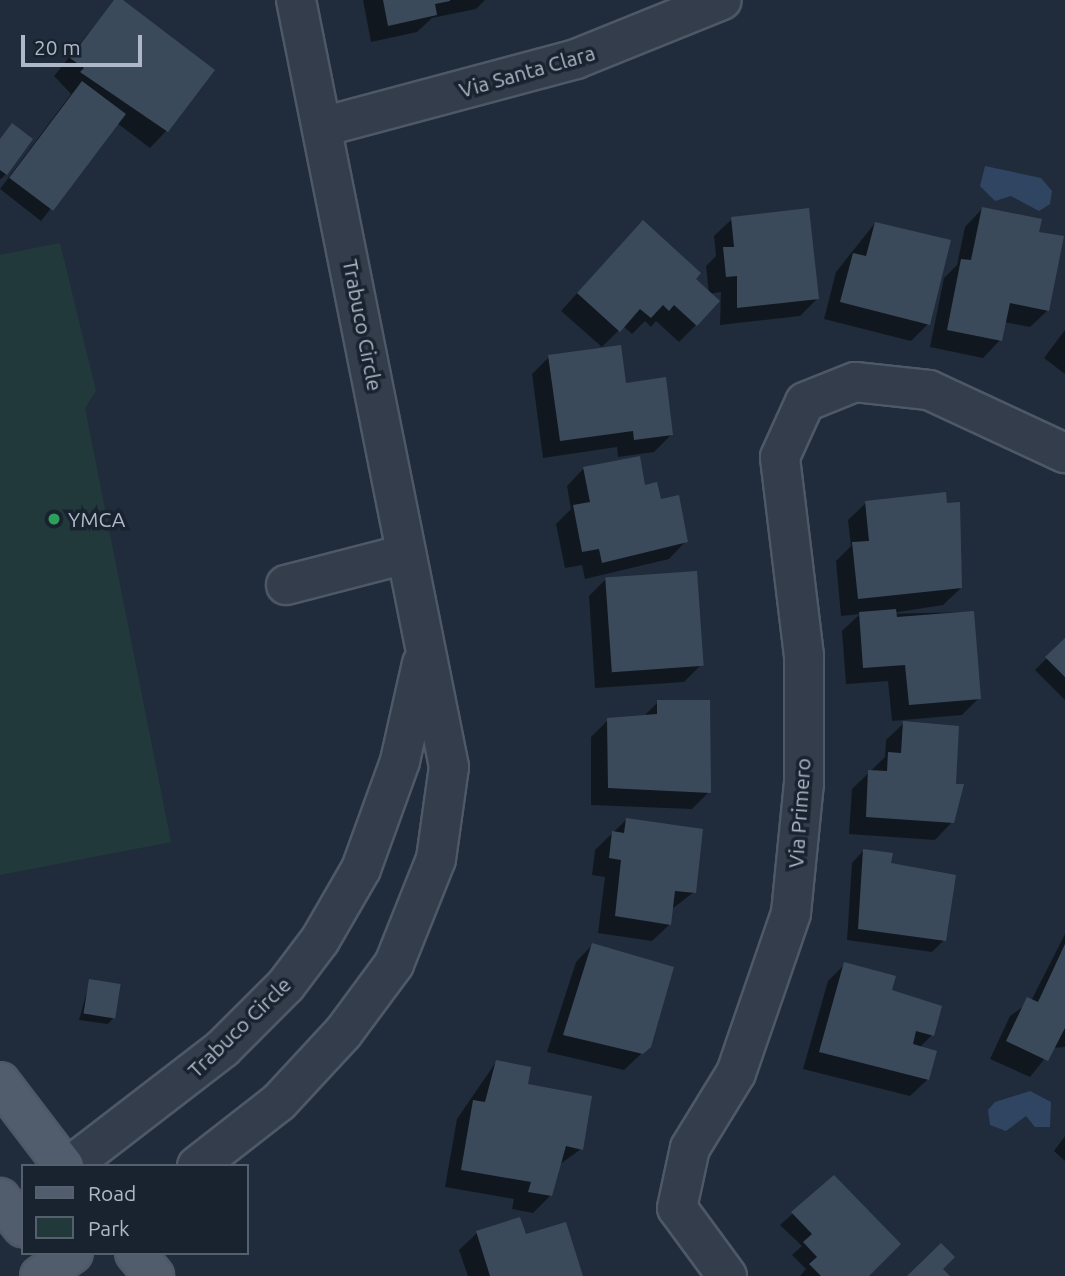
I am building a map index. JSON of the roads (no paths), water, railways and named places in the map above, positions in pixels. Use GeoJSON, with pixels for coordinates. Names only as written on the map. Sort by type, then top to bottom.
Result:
{"type":"FeatureCollection","features":[{"type":"Feature","properties":{"kind":"main road"},"geometry":{"type":"LineString","coordinates":[[0,1082],[62,1164]]}},
{"type":"Feature","properties":{"kind":"main road"},"geometry":{"type":"LineString","coordinates":[[137,1255],[154,1276]]}},
{"type":"Feature","properties":{"kind":"street","name":"Trabuco Circle"},"geometry":{"type":"LineString","coordinates":[[200,1164],[279,1102],[343,1033],[394,964],[436,859],[449,766],[326,126],[296,0]]}},
{"type":"Feature","properties":{"kind":"street","name":"Via Santa Clara"},"geometry":{"type":"LineString","coordinates":[[326,126],[576,59],[722,0]]}},
{"type":"Feature","properties":{"kind":"street","name":"Via Primero"},"geometry":{"type":"LineString","coordinates":[[727,1276],[677,1208],[690,1148],[736,1073],[791,913],[804,783],[804,656],[780,457],[806,402],[855,382],[929,390],[1065,453]]}},
{"type":"Feature","properties":{"kind":"street"},"geometry":{"type":"LineString","coordinates":[[286,585],[407,554]]}},
{"type":"Feature","properties":{"kind":"street","name":"Trabuco Circle"},"geometry":{"type":"LineString","coordinates":[[73,1164],[223,1048],[286,985],[320,940],[361,869],[387,797],[425,650]]}},
{"type":"Feature","properties":{"kind":"water"},"geometry":{"type":"Polygon","coordinates":[[[985,166],[1041,178],[1052,191],[1050,204],[1039,211],[1011,196],[995,201],[980,186],[985,166]]]}},
{"type":"Feature","properties":{"kind":"water"},"geometry":{"type":"Polygon","coordinates":[[[1030,1091],[1051,1102],[1050,1127],[1035,1127],[1026,1116],[1006,1131],[990,1125],[988,1110],[995,1102],[1030,1091]]]}},
{"type":"Feature","properties":{"kind":"place","name":"YMCA"},"geometry":{"type":"Point","coordinates":[54,519]}}]}
